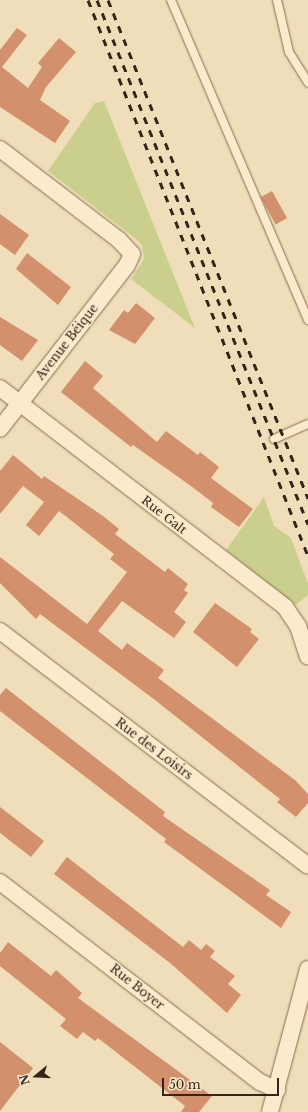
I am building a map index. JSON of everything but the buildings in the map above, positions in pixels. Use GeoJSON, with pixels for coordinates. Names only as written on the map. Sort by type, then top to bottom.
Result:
{"type":"FeatureCollection","features":[{"type":"Feature","properties":{"kind":"street","name":"Avenue Béique"},"geometry":{"type":"LineString","coordinates":[[0,149],[122,243],[132,254],[127,265],[0,429]]}},
{"type":"Feature","properties":{"kind":"street","name":"Rue Galt"},"geometry":{"type":"LineString","coordinates":[[0,388],[285,607],[298,626],[308,656]]}},
{"type":"Feature","properties":{"kind":"street","name":"Rue des Loisirs"},"geometry":{"type":"LineString","coordinates":[[0,631],[308,866]]}},
{"type":"Feature","properties":{"kind":"street","name":"Rue Boyer"},"geometry":{"type":"LineString","coordinates":[[0,882],[260,1082],[276,1090]]}},
{"type":"Feature","properties":{"kind":"street"},"geometry":{"type":"LineString","coordinates":[[270,1112],[308,969]]}},
{"type":"Feature","properties":{"kind":"lane"},"geometry":{"type":"LineString","coordinates":[[171,0],[308,320]]}},
{"type":"Feature","properties":{"kind":"lane"},"geometry":{"type":"LineString","coordinates":[[277,0],[289,52],[308,83]]}},
{"type":"Feature","properties":{"kind":"lane"},"geometry":{"type":"LineString","coordinates":[[274,439],[308,424]]}},
{"type":"Feature","properties":{"kind":"green space"},"geometry":{"type":"Polygon","coordinates":[[[104,101],[195,328],[131,279],[144,259],[142,245],[48,171],[95,103],[104,101]]]}},
{"type":"Feature","properties":{"kind":"green space"},"geometry":{"type":"Polygon","coordinates":[[[264,497],[274,526],[291,538],[308,584],[308,595],[296,605],[226,550],[264,497]]]}},
{"type":"Feature","properties":{"kind":"railway"},"geometry":{"type":"LineString","coordinates":[[88,0],[308,556]]}},
{"type":"Feature","properties":{"kind":"railway"},"geometry":{"type":"LineString","coordinates":[[97,0],[308,524]]}},
{"type":"Feature","properties":{"kind":"railway"},"geometry":{"type":"LineString","coordinates":[[108,0],[308,498]]}}]}
